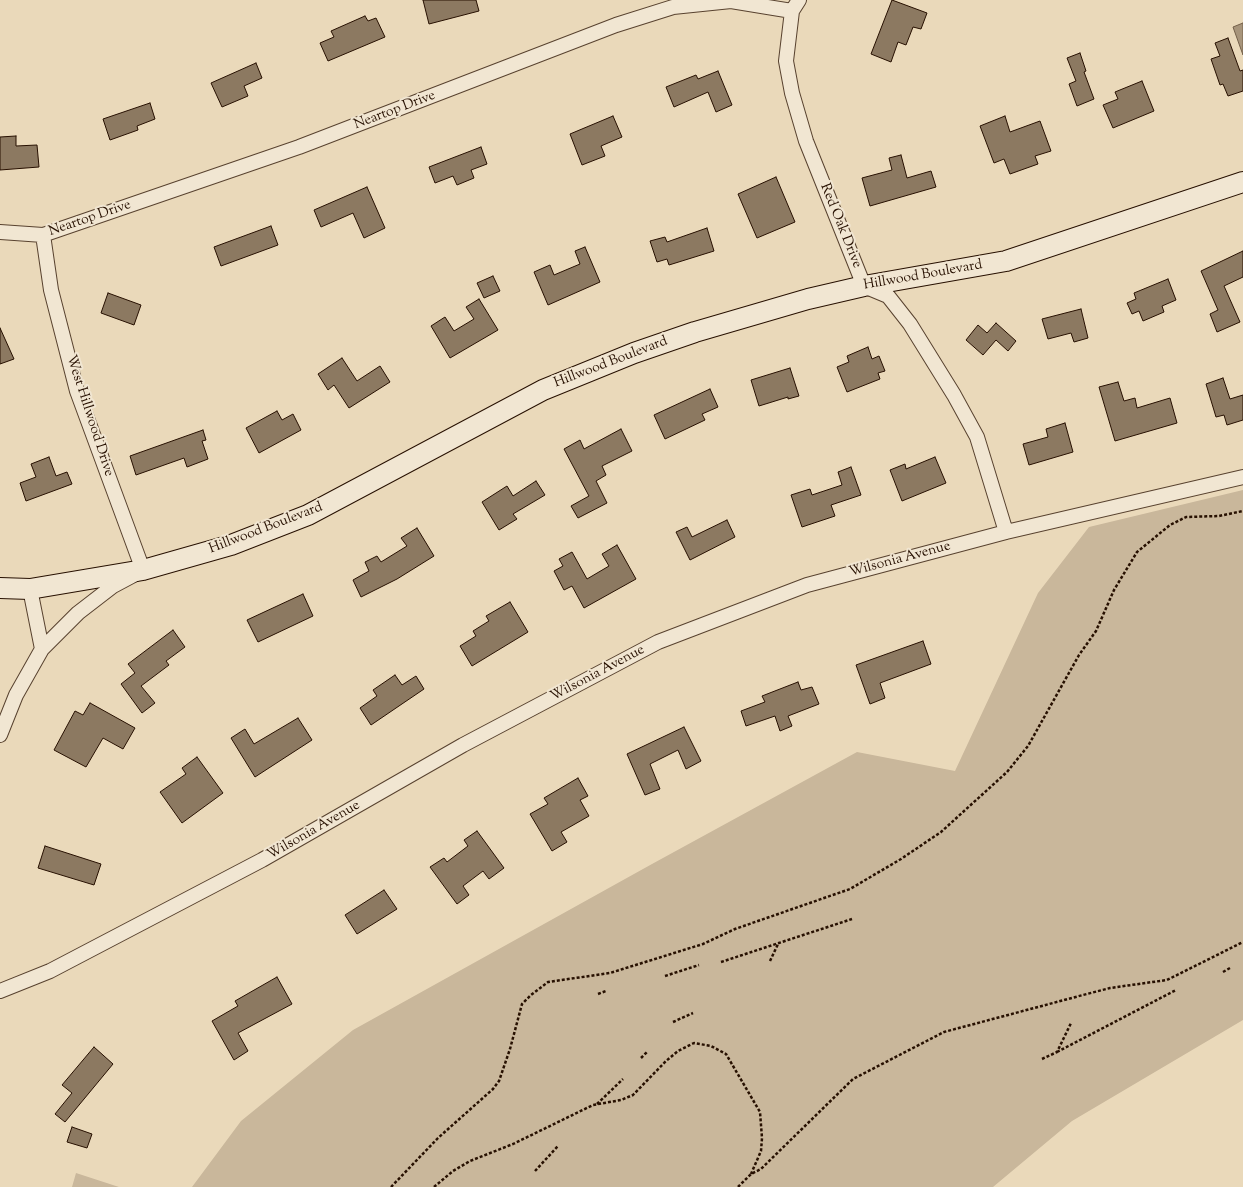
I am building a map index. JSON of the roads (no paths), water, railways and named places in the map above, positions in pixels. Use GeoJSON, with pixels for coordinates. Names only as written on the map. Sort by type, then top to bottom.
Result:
{"type":"FeatureCollection","features":[{"type":"Feature","properties":{"kind":"street","name":"Neartop Drive"},"geometry":{"type":"LineString","coordinates":[[0,232],[43,235],[299,147],[616,25],[673,7],[731,1],[795,6]]}},
{"type":"Feature","properties":{"kind":"street","name":"Red Oak Drive"},"geometry":{"type":"LineString","coordinates":[[795,6],[786,61],[792,93],[806,140],[864,286],[888,296],[910,324],[954,395],[977,437],[1006,532]]}},
{"type":"Feature","properties":{"kind":"street","name":"Hillwood Boulevard"},"geometry":{"type":"LineString","coordinates":[[0,588],[30,589],[143,570],[231,545],[308,515],[543,390],[634,353],[695,332],[779,307],[864,286],[1006,261],[1243,182]]}},
{"type":"Feature","properties":{"kind":"street","name":"West Hillwood Drive"},"geometry":{"type":"LineString","coordinates":[[43,235],[51,290],[77,391],[143,570]]}},
{"type":"Feature","properties":{"kind":"street","name":"Wilsonia Avenue"},"geometry":{"type":"LineString","coordinates":[[0,991],[50,972],[262,860],[462,745],[658,642],[807,585],[1006,532],[1243,477]]}},
{"type":"Feature","properties":{"kind":"street"},"geometry":{"type":"LineString","coordinates":[[0,735],[16,695],[42,649],[78,613],[114,586],[143,570]]}},
{"type":"Feature","properties":{"kind":"street"},"geometry":{"type":"LineString","coordinates":[[30,589],[42,649]]}}]}
